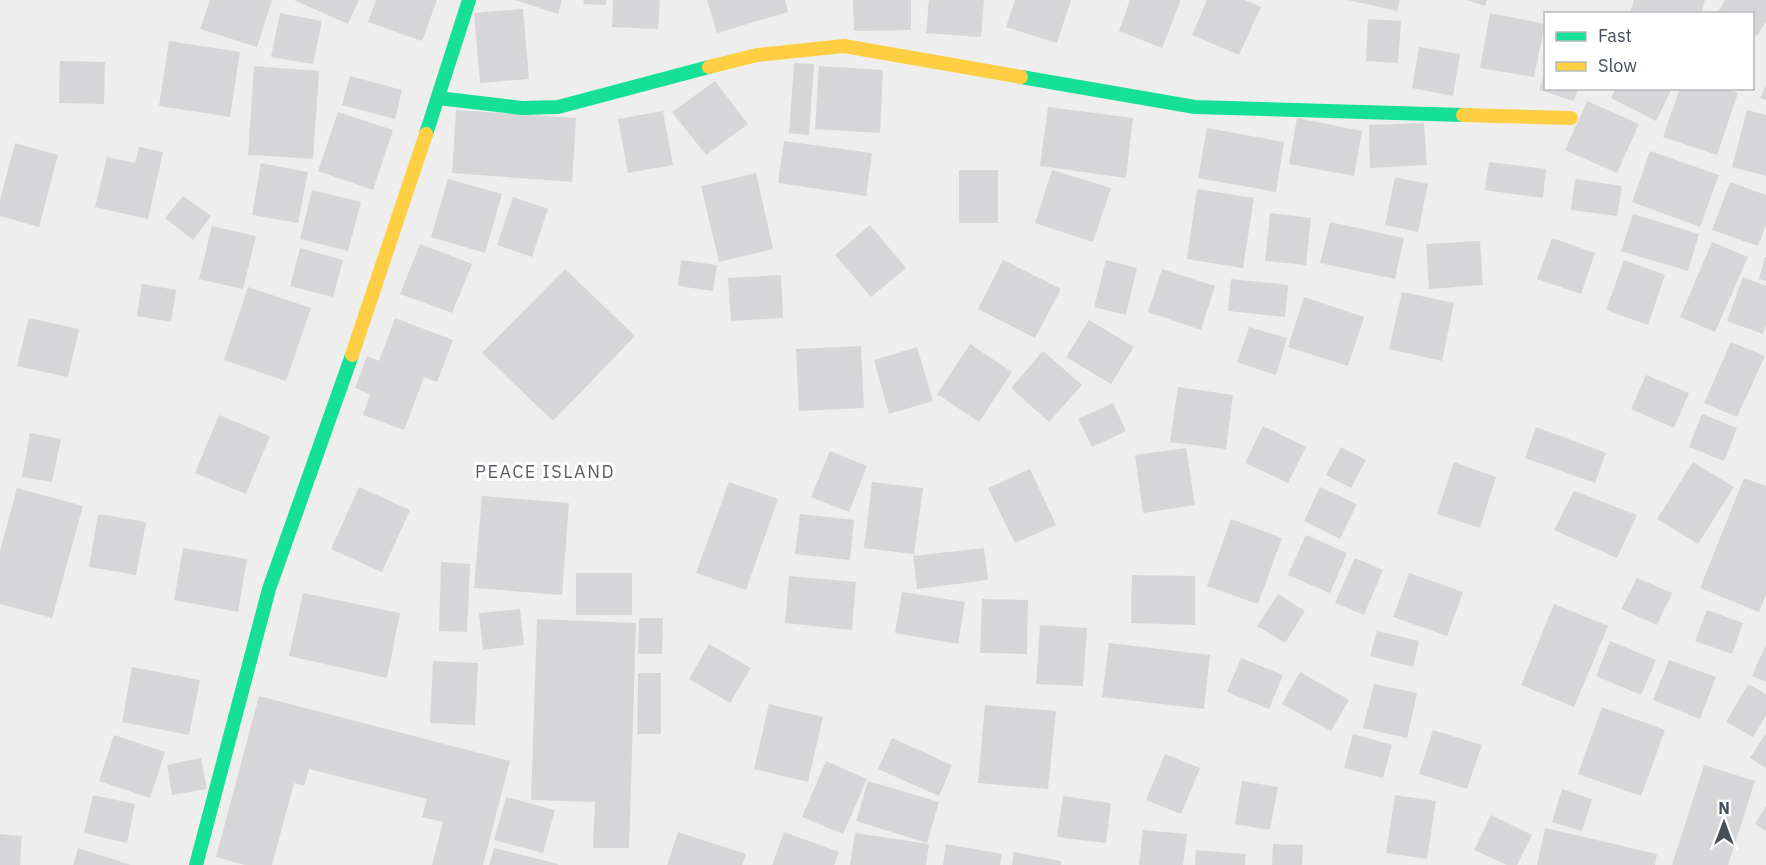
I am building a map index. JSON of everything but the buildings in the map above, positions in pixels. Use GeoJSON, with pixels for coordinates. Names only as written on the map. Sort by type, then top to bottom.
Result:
{"type":"FeatureCollection","features":[{"type":"Feature","properties":{"kind":"street"},"geometry":{"type":"LineString","coordinates":[[196,865],[268,590],[356,342],[469,0]]}},
{"type":"Feature","properties":{"kind":"street"},"geometry":{"type":"LineString","coordinates":[[438,98],[522,108],[558,107],[757,55],[844,46],[1194,107],[1571,118]]}},
{"type":"Feature","properties":{"kind":"traffic: fast"},"geometry":{"type":"LineString","coordinates":[[426,134],[469,0]]}},
{"type":"Feature","properties":{"kind":"traffic: fast"},"geometry":{"type":"LineString","coordinates":[[438,98],[522,108],[558,107],[709,67]]}},
{"type":"Feature","properties":{"kind":"traffic: fast"},"geometry":{"type":"LineString","coordinates":[[1021,77],[1195,107],[1463,115]]}},
{"type":"Feature","properties":{"kind":"traffic: fast"},"geometry":{"type":"LineString","coordinates":[[196,865],[269,589],[352,355]]}},
{"type":"Feature","properties":{"kind":"traffic: slow"},"geometry":{"type":"LineString","coordinates":[[709,67],[757,55],[844,46],[1021,77]]}},
{"type":"Feature","properties":{"kind":"traffic: slow"},"geometry":{"type":"LineString","coordinates":[[1463,115],[1571,118]]}},
{"type":"Feature","properties":{"kind":"traffic: slow"},"geometry":{"type":"LineString","coordinates":[[352,355],[426,134]]}},
{"type":"Feature","properties":{"kind":"district","name":"PEACE ISLAND"},"geometry":{"type":"Point","coordinates":[545,472]}}]}
